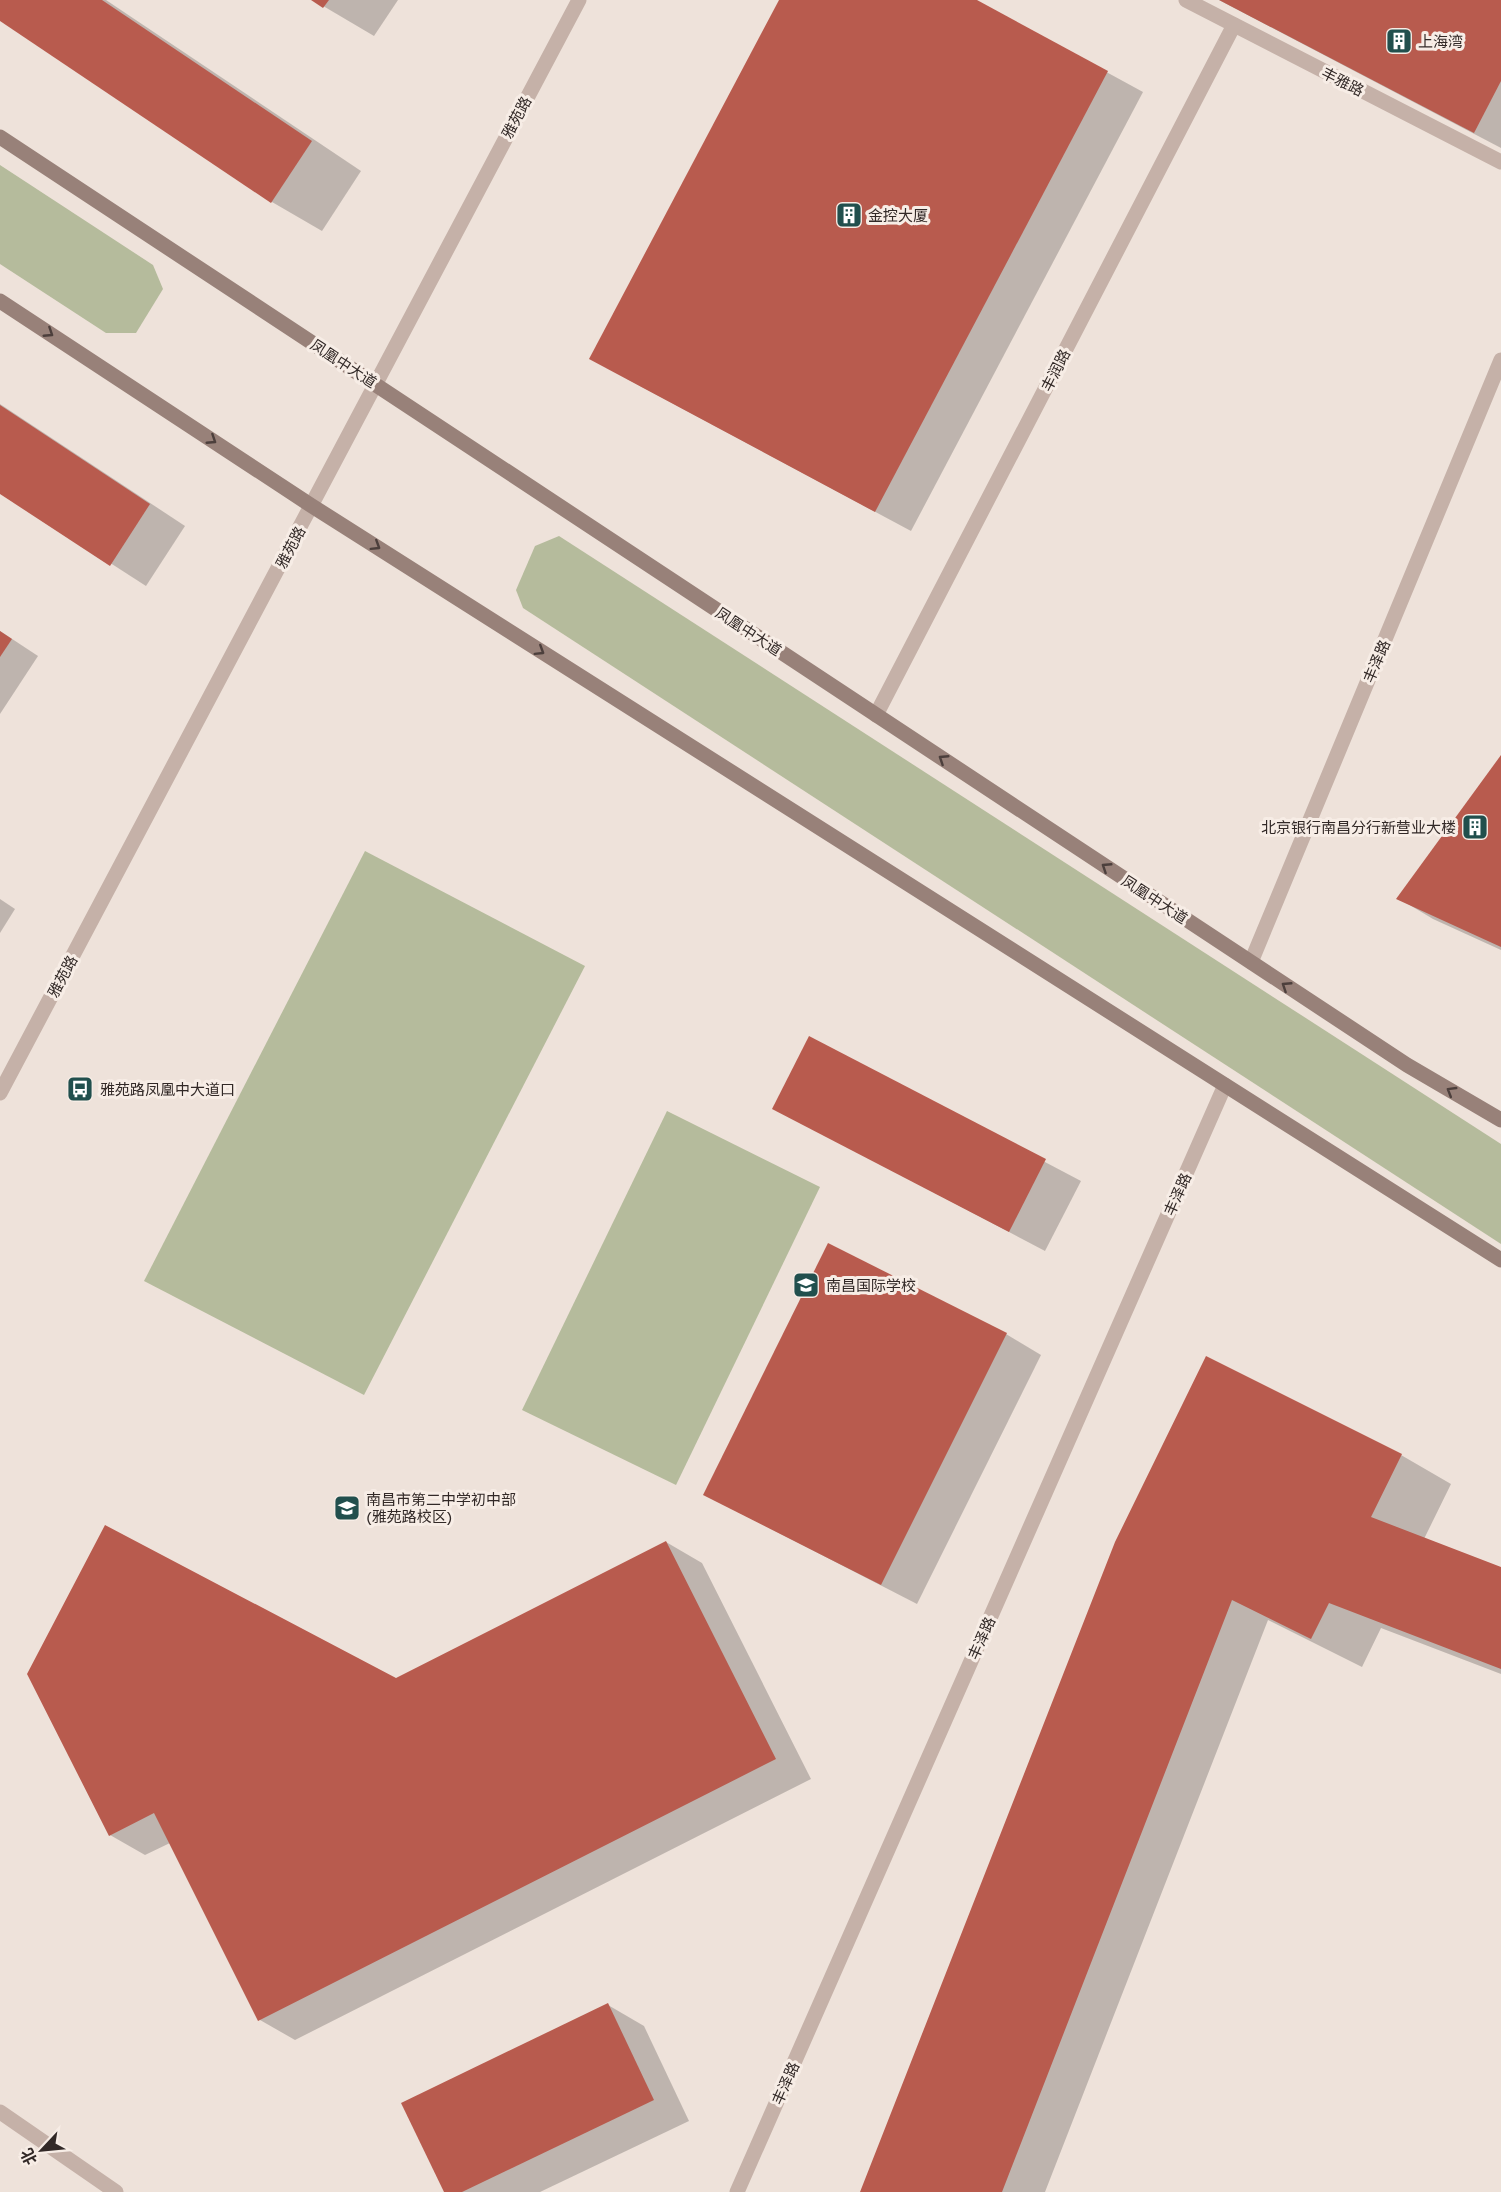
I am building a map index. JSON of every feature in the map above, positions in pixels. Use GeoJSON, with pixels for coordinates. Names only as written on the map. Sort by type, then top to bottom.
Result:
{"type":"FeatureCollection","features":[{"type":"Feature","properties":{"kind":"main road","name":"凤凰中大道"},"geometry":{"type":"LineString","coordinates":[[0,137],[1407,1065],[1501,1120]]}},
{"type":"Feature","properties":{"kind":"main road"},"geometry":{"type":"LineString","coordinates":[[0,301],[312,506],[1501,1260]]}},
{"type":"Feature","properties":{"kind":"street","name":"雅苑路"},"geometry":{"type":"LineString","coordinates":[[0,1093],[579,0]]}},
{"type":"Feature","properties":{"kind":"street","name":"丰雅路"},"geometry":{"type":"LineString","coordinates":[[1186,0],[1501,162]]}},
{"type":"Feature","properties":{"kind":"street","name":"丰润路"},"geometry":{"type":"LineString","coordinates":[[876,715],[1234,25]]}},
{"type":"Feature","properties":{"kind":"street","name":"丰泽路"},"geometry":{"type":"LineString","coordinates":[[1251,962],[1501,360]]}},
{"type":"Feature","properties":{"kind":"street","name":"丰泽路"},"geometry":{"type":"LineString","coordinates":[[737,2192],[1225,1085]]}},
{"type":"Feature","properties":{"kind":"street"},"geometry":{"type":"LineString","coordinates":[[0,2112],[116,2192]]}},
{"type":"Feature","properties":{"kind":"green space"},"geometry":{"type":"Polygon","coordinates":[[[0,165],[153,265],[163,289],[136,333],[106,333],[0,264],[0,165]]]}},
{"type":"Feature","properties":{"kind":"green space"},"geometry":{"type":"Polygon","coordinates":[[[559,536],[1501,1144],[1501,1244],[523,608],[516,590],[535,546],[559,536]]]}},
{"type":"Feature","properties":{"kind":"green space"},"geometry":{"type":"Polygon","coordinates":[[[365,851],[585,966],[364,1395],[144,1281],[365,851]]]}},
{"type":"Feature","properties":{"kind":"green space"},"geometry":{"type":"Polygon","coordinates":[[[667,1111],[820,1187],[676,1485],[522,1410],[667,1111]]]}},
{"type":"Feature","properties":{"kind":"building"},"geometry":{"type":"Polygon","coordinates":[[[0,0],[102,0],[312,141],[271,203],[0,21],[0,0]]]}},
{"type":"Feature","properties":{"kind":"building"},"geometry":{"type":"Polygon","coordinates":[[[311,0],[329,0],[323,8],[311,0]]]}},
{"type":"Feature","properties":{"kind":"building","name":"金控大厦"},"geometry":{"type":"Polygon","coordinates":[[[779,0],[977,0],[1108,71],[875,512],[589,359],[779,0]]]}},
{"type":"Feature","properties":{"kind":"building","name":"上海湾"},"geometry":{"type":"Polygon","coordinates":[[[1219,0],[1501,0],[1501,81],[1474,133],[1219,0]]]}},
{"type":"Feature","properties":{"kind":"building"},"geometry":{"type":"Polygon","coordinates":[[[0,405],[150,504],[110,566],[0,494],[0,405]]]}},
{"type":"Feature","properties":{"kind":"building"},"geometry":{"type":"Polygon","coordinates":[[[0,631],[12,639],[0,657],[0,631]]]}},
{"type":"Feature","properties":{"kind":"building","name":"北京银行南昌分行新营业大楼"},"geometry":{"type":"Polygon","coordinates":[[[1501,755],[1501,947],[1396,899],[1501,755]]]}},
{"type":"Feature","properties":{"kind":"building"},"geometry":{"type":"Polygon","coordinates":[[[809,1036],[1046,1159],[1009,1232],[772,1109],[809,1036]]]}},
{"type":"Feature","properties":{"kind":"building"},"geometry":{"type":"Polygon","coordinates":[[[828,1243],[1007,1333],[881,1585],[703,1495],[828,1243]]]}},
{"type":"Feature","properties":{"kind":"building"},"geometry":{"type":"Polygon","coordinates":[[[1206,1356],[1402,1454],[1371,1517],[1501,1567],[1501,1669],[1329,1603],[1311,1639],[1232,1600],[1002,2192],[860,2192],[1115,1542],[1206,1356]]]}},
{"type":"Feature","properties":{"kind":"building"},"geometry":{"type":"Polygon","coordinates":[[[105,1525],[396,1678],[666,1541],[776,1759],[258,2021],[154,1813],[109,1836],[27,1674],[105,1525]]]}},
{"type":"Feature","properties":{"kind":"building"},"geometry":{"type":"Polygon","coordinates":[[[608,2003],[654,2100],[462,2192],[444,2192],[401,2103],[608,2003]]]}},
{"type":"Feature","properties":{"kind":"place","name":"上海湾"},"geometry":{"type":"Point","coordinates":[1399,41]}},
{"type":"Feature","properties":{"kind":"place","name":"金控大厦"},"geometry":{"type":"Point","coordinates":[849,215]}},
{"type":"Feature","properties":{"kind":"place","name":"北京银行南昌分行新营业大楼"},"geometry":{"type":"Point","coordinates":[1475,827]}},
{"type":"Feature","properties":{"kind":"place","name":"雅苑路凤凰中大道口"},"geometry":{"type":"Point","coordinates":[80,1089]}},
{"type":"Feature","properties":{"kind":"place","name":"南昌国际学校"},"geometry":{"type":"Point","coordinates":[806,1285]}},
{"type":"Feature","properties":{"kind":"place","name":"南昌市第二中学初中部 (雅苑路校区)"},"geometry":{"type":"Point","coordinates":[347,1508]}}]}
